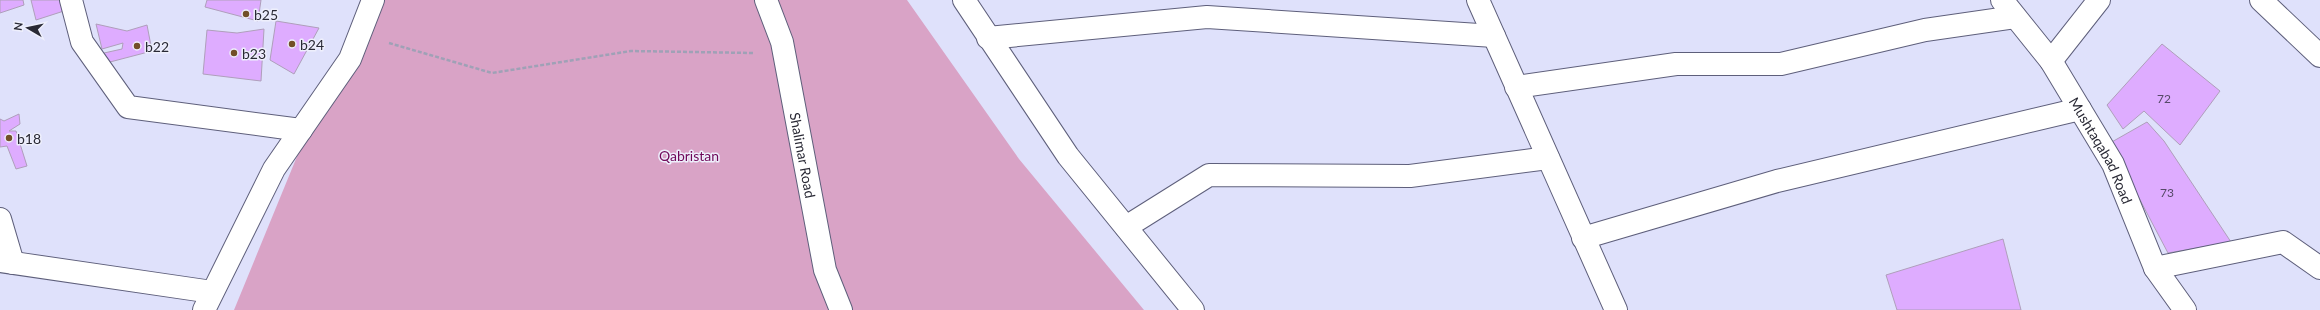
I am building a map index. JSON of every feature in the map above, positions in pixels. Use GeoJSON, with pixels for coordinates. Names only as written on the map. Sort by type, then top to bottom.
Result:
{"type":"FeatureCollection","features":[{"type":"Feature","properties":{"kind":"street"},"geometry":{"type":"LineString","coordinates":[[70,0],[82,42],[128,107],[301,130]]}},
{"type":"Feature","properties":{"kind":"street"},"geometry":{"type":"LineString","coordinates":[[0,219],[6,262],[208,301],[274,169],[350,59],[373,0]]}},
{"type":"Feature","properties":{"kind":"street","name":"Shalimar Road"},"geometry":{"type":"LineString","coordinates":[[766,0],[782,42],[825,270],[840,310]]}},
{"type":"Feature","properties":{"kind":"street"},"geometry":{"type":"LineString","coordinates":[[964,0],[1068,156],[1193,310]]}},
{"type":"Feature","properties":{"kind":"street"},"geometry":{"type":"LineString","coordinates":[[1478,0],[1616,310]]}},
{"type":"Feature","properties":{"kind":"street","name":"Mushtaqabad Road"},"geometry":{"type":"LineString","coordinates":[[2002,0],[2051,61],[2113,164],[2155,268],[2185,310]]}},
{"type":"Feature","properties":{"kind":"street"},"geometry":{"type":"LineString","coordinates":[[2051,61],[2098,0]]}},
{"type":"Feature","properties":{"kind":"street"},"geometry":{"type":"LineString","coordinates":[[2261,0],[2320,56]]}},
{"type":"Feature","properties":{"kind":"street"},"geometry":{"type":"LineString","coordinates":[[988,38],[1207,17],[1494,36]]}},
{"type":"Feature","properties":{"kind":"street"},"geometry":{"type":"LineString","coordinates":[[1516,86],[1676,64],[1781,64],[1925,30],[2016,17]]}},
{"type":"Feature","properties":{"kind":"street"},"geometry":{"type":"LineString","coordinates":[[1583,238],[1777,181],[2080,109]]}},
{"type":"Feature","properties":{"kind":"street"},"geometry":{"type":"LineString","coordinates":[[1126,227],[1209,175],[1410,176],[1548,158]]}},
{"type":"Feature","properties":{"kind":"street"},"geometry":{"type":"LineString","coordinates":[[2155,268],[2283,242],[2320,268]]}},
{"type":"Feature","properties":{"kind":"path"},"geometry":{"type":"LineString","coordinates":[[359,35],[492,73],[631,52],[784,53]]}},
{"type":"Feature","properties":{"kind":"green space","name":"Qabristan"},"geometry":{"type":"Polygon","coordinates":[[[372,0],[907,0],[1019,159],[1144,310],[234,310],[314,115],[372,0]]]}},
{"type":"Feature","properties":{"kind":"building"},"geometry":{"type":"Polygon","coordinates":[[[0,0],[23,0],[24,5],[0,13],[0,0]]]}},
{"type":"Feature","properties":{"kind":"building"},"geometry":{"type":"Polygon","coordinates":[[[31,0],[64,0],[67,10],[36,20],[31,0]]]}},
{"type":"Feature","properties":{"kind":"building","name":"b25"},"geometry":{"type":"Polygon","coordinates":[[[207,0],[261,0],[258,21],[205,7],[207,0]]]}},
{"type":"Feature","properties":{"kind":"building","name":"b24"},"geometry":{"type":"Polygon","coordinates":[[[276,21],[319,28],[294,74],[270,60],[276,21]]]}},
{"type":"Feature","properties":{"kind":"building","name":"b22"},"geometry":{"type":"Polygon","coordinates":[[[96,24],[127,31],[147,25],[152,51],[110,62],[104,53],[122,49],[123,43],[102,49],[96,24]]]}},
{"type":"Feature","properties":{"kind":"building","name":"b23"},"geometry":{"type":"Polygon","coordinates":[[[264,29],[261,81],[203,74],[207,30],[237,33],[264,29]]]}},
{"type":"Feature","properties":{"kind":"building"},"geometry":{"type":"Polygon","coordinates":[[[2162,44],[2220,91],[2180,145],[2144,111],[2123,129],[2107,105],[2162,44]]]}},
{"type":"Feature","properties":{"kind":"building","name":"b18"},"geometry":{"type":"Polygon","coordinates":[[[19,114],[20,124],[9,131],[16,131],[27,166],[16,169],[7,146],[0,147],[0,119],[4,121],[19,114]]]}},
{"type":"Feature","properties":{"kind":"building"},"geometry":{"type":"Polygon","coordinates":[[[2147,122],[2164,141],[2231,242],[2168,253],[2110,143],[2147,122]]]}},
{"type":"Feature","properties":{"kind":"building"},"geometry":{"type":"Polygon","coordinates":[[[2003,239],[2021,310],[1897,310],[1886,275],[2003,239]]]}},
{"type":"Feature","properties":{"kind":"place","name":"b25"},"geometry":{"type":"Point","coordinates":[246,14]}},
{"type":"Feature","properties":{"kind":"place","name":"b24"},"geometry":{"type":"Point","coordinates":[292,44]}},
{"type":"Feature","properties":{"kind":"place","name":"b22"},"geometry":{"type":"Point","coordinates":[137,46]}},
{"type":"Feature","properties":{"kind":"place","name":"b23"},"geometry":{"type":"Point","coordinates":[234,53]}},
{"type":"Feature","properties":{"kind":"place","name":"b18"},"geometry":{"type":"Point","coordinates":[9,138]}}]}
